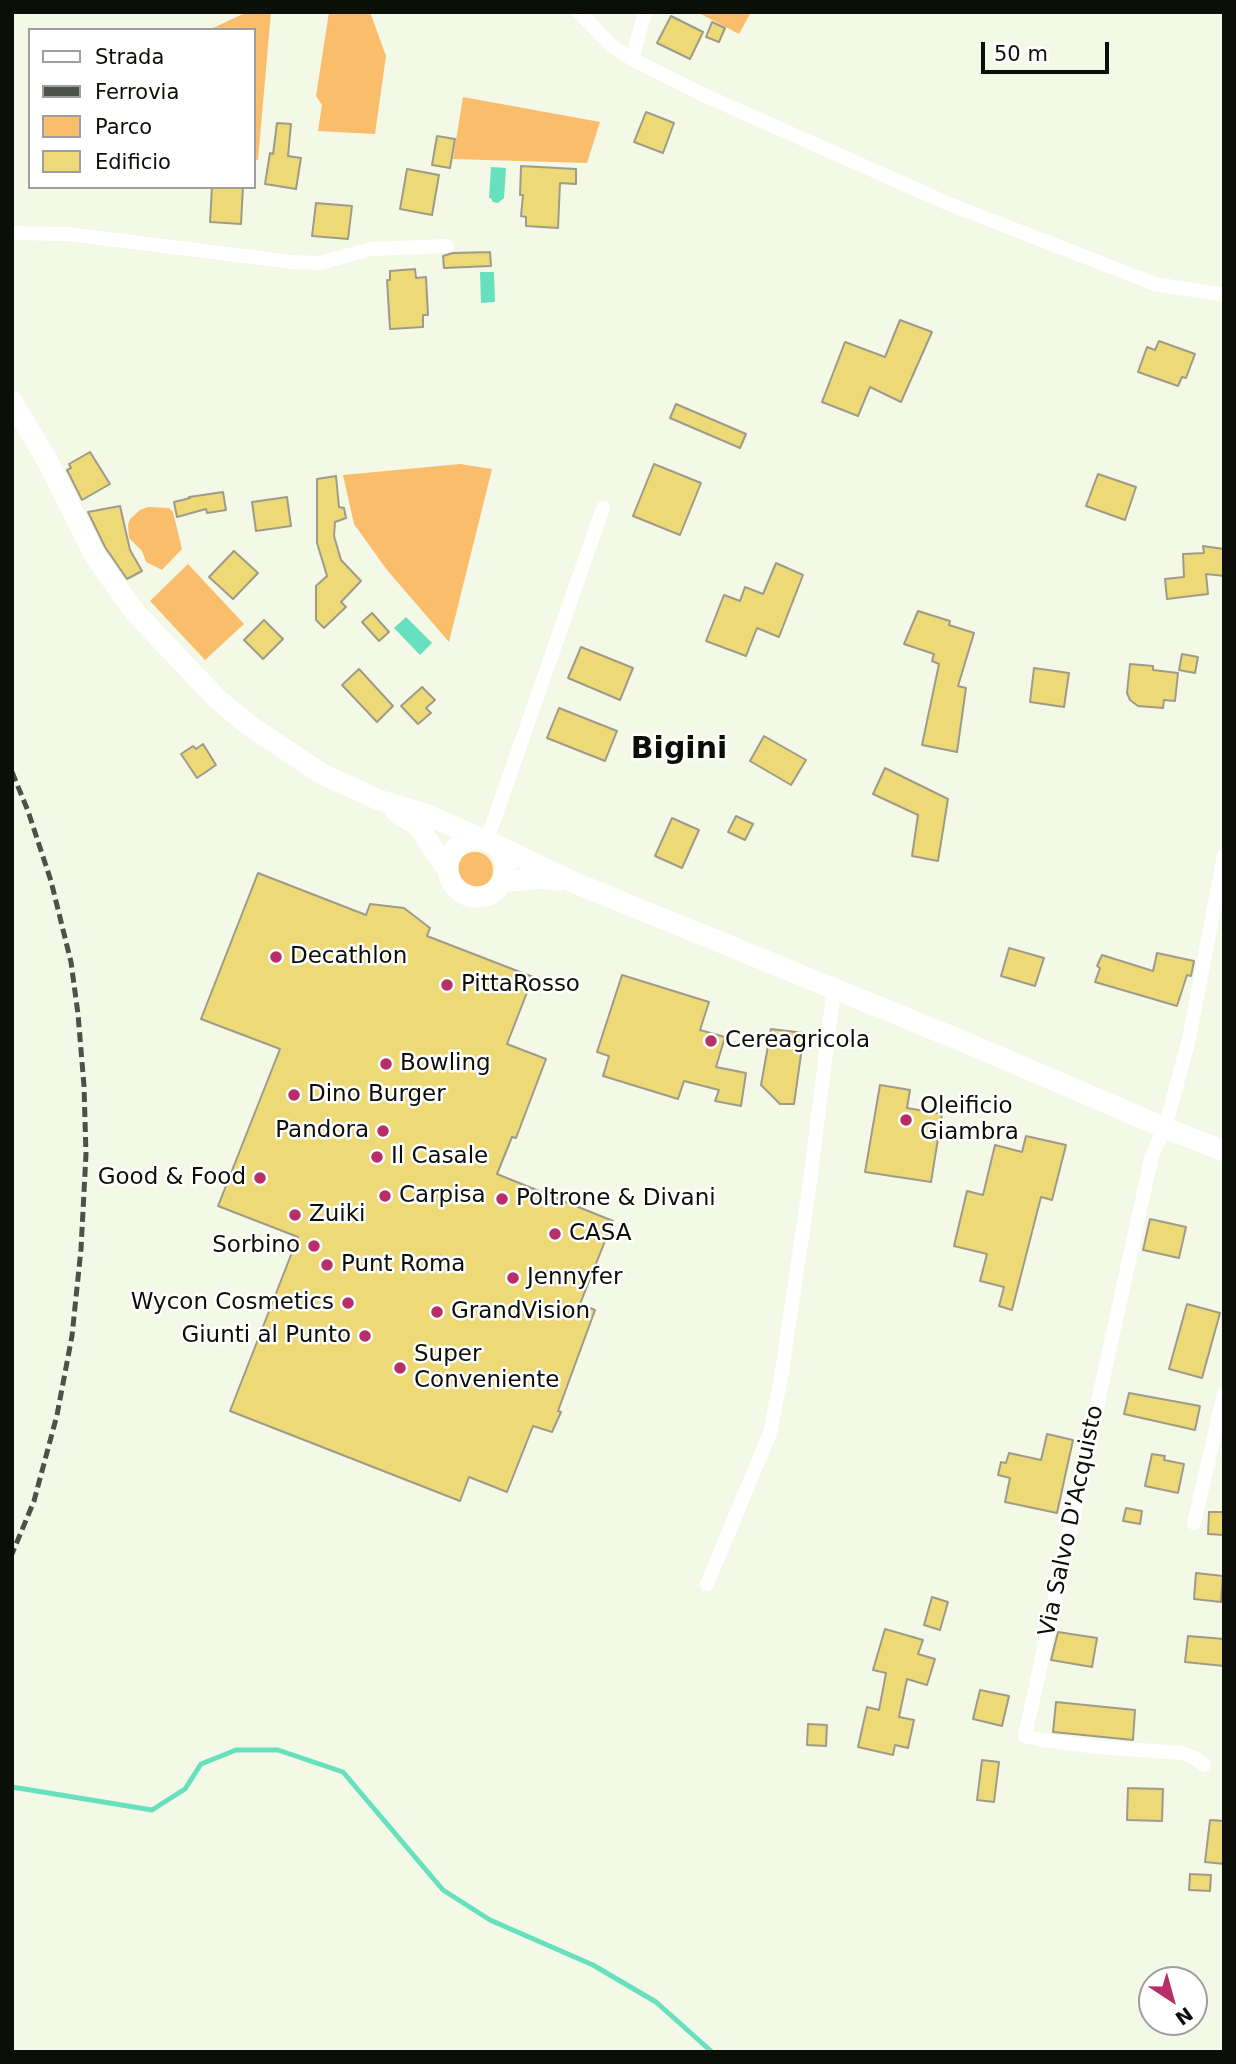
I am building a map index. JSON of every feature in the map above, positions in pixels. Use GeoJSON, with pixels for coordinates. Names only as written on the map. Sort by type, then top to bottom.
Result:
{"type":"FeatureCollection","features":[{"type":"Feature","properties":{"kind":"main road"},"geometry":{"type":"LineString","coordinates":[[12,401],[49,464],[94,554],[134,611],[218,699],[250,726],[323,774],[379,800],[425,814],[488,841],[573,882],[1224,1151]]}},
{"type":"Feature","properties":{"kind":"main road"},"geometry":{"type":"LineString","coordinates":[[379,800],[418,826],[447,869],[452,884],[459,891],[468,896],[486,895],[502,882],[506,872],[502,853],[488,841],[465,841],[458,845],[452,852],[447,869]]}},
{"type":"Feature","properties":{"kind":"main road"},"geometry":{"type":"LineString","coordinates":[[502,882],[543,878],[573,882]]}},
{"type":"Feature","properties":{"kind":"street"},"geometry":{"type":"LineString","coordinates":[[579,12],[612,46],[632,59],[706,96],[949,204],[1155,284],[1224,295]]}},
{"type":"Feature","properties":{"kind":"street"},"geometry":{"type":"LineString","coordinates":[[632,59],[645,12]]}},
{"type":"Feature","properties":{"kind":"street"},"geometry":{"type":"LineString","coordinates":[[12,233],[68,234],[320,263],[371,249],[447,246]]}},
{"type":"Feature","properties":{"kind":"street"},"geometry":{"type":"LineString","coordinates":[[488,841],[603,508]]}},
{"type":"Feature","properties":{"kind":"street"},"geometry":{"type":"LineString","coordinates":[[1164,1128],[1189,1039],[1224,856]]}},
{"type":"Feature","properties":{"kind":"street"},"geometry":{"type":"LineString","coordinates":[[707,1584],[770,1433],[797,1270],[834,988]]}},
{"type":"Feature","properties":{"kind":"street","name":"Via Salvo D'Acquisto"},"geometry":{"type":"LineString","coordinates":[[1164,1128],[1152,1155],[1025,1736],[1097,1747],[1182,1753],[1195,1758],[1203,1765]]}},
{"type":"Feature","properties":{"kind":"street"},"geometry":{"type":"LineString","coordinates":[[1194,1523],[1224,1394]]}},
{"type":"Feature","properties":{"kind":"green space"},"geometry":{"type":"Polygon","coordinates":[[[247,12],[271,12],[258,160],[256,28],[213,28],[247,12]]]}},
{"type":"Feature","properties":{"kind":"green space"},"geometry":{"type":"Polygon","coordinates":[[[329,12],[370,12],[386,56],[375,134],[318,131],[322,105],[316,96],[329,12]]]}},
{"type":"Feature","properties":{"kind":"green space"},"geometry":{"type":"Polygon","coordinates":[[[697,12],[751,12],[739,34],[697,12]]]}},
{"type":"Feature","properties":{"kind":"green space"},"geometry":{"type":"Polygon","coordinates":[[[463,97],[600,122],[587,163],[453,159],[463,97]]]}},
{"type":"Feature","properties":{"kind":"green space"},"geometry":{"type":"Polygon","coordinates":[[[460,464],[492,469],[449,642],[387,570],[354,524],[343,475],[460,464]]]}},
{"type":"Feature","properties":{"kind":"green space"},"geometry":{"type":"Polygon","coordinates":[[[148,507],[169,508],[173,512],[182,549],[162,570],[146,562],[142,551],[129,538],[130,519],[148,507]]]}},
{"type":"Feature","properties":{"kind":"green space"},"geometry":{"type":"Polygon","coordinates":[[[188,564],[244,624],[205,660],[150,601],[188,564]]]}},
{"type":"Feature","properties":{"kind":"green space"},"geometry":{"type":"Polygon","coordinates":[[[475,852],[488,857],[493,870],[488,883],[475,888],[462,883],[457,870],[462,857],[475,852]]]}},
{"type":"Feature","properties":{"kind":"shaded area"},"geometry":{"type":"Polygon","coordinates":[[[491,167],[506,168],[504,198],[498,203],[489,198],[491,167]]]}},
{"type":"Feature","properties":{"kind":"shaded area"},"geometry":{"type":"Polygon","coordinates":[[[480,272],[494,272],[495,302],[481,303],[480,272]]]}},
{"type":"Feature","properties":{"kind":"shaded area"},"geometry":{"type":"Polygon","coordinates":[[[406,617],[432,643],[420,655],[394,628],[406,617]]]}},
{"type":"Feature","properties":{"kind":"building"},"geometry":{"type":"Polygon","coordinates":[[[671,16],[703,32],[690,59],[657,43],[671,16]]]}},
{"type":"Feature","properties":{"kind":"building"},"geometry":{"type":"Polygon","coordinates":[[[712,22],[725,28],[719,42],[706,37],[712,22]]]}},
{"type":"Feature","properties":{"kind":"building"},"geometry":{"type":"Polygon","coordinates":[[[646,112],[674,123],[663,153],[634,142],[646,112]]]}},
{"type":"Feature","properties":{"kind":"building"},"geometry":{"type":"Polygon","coordinates":[[[277,123],[291,124],[288,156],[301,158],[296,189],[265,184],[277,123]]]}},
{"type":"Feature","properties":{"kind":"building"},"geometry":{"type":"Polygon","coordinates":[[[437,136],[455,139],[450,168],[432,165],[437,136]]]}},
{"type":"Feature","properties":{"kind":"building"},"geometry":{"type":"Polygon","coordinates":[[[521,166],[576,169],[576,184],[560,183],[558,228],[526,226],[526,217],[521,216],[521,166]]]}},
{"type":"Feature","properties":{"kind":"building"},"geometry":{"type":"Polygon","coordinates":[[[407,169],[439,175],[432,215],[400,209],[407,169]]]}},
{"type":"Feature","properties":{"kind":"building"},"geometry":{"type":"Polygon","coordinates":[[[212,189],[243,189],[241,224],[210,222],[212,189]]]}},
{"type":"Feature","properties":{"kind":"building"},"geometry":{"type":"Polygon","coordinates":[[[316,203],[352,206],[348,239],[312,236],[316,203]]]}},
{"type":"Feature","properties":{"kind":"building"},"geometry":{"type":"Polygon","coordinates":[[[490,252],[491,266],[444,268],[443,256],[453,253],[490,252]]]}},
{"type":"Feature","properties":{"kind":"building"},"geometry":{"type":"Polygon","coordinates":[[[415,269],[416,278],[426,277],[428,315],[423,315],[423,327],[390,329],[387,280],[390,280],[390,271],[415,269]]]}},
{"type":"Feature","properties":{"kind":"building"},"geometry":{"type":"Polygon","coordinates":[[[900,320],[932,332],[901,402],[870,387],[858,416],[822,402],[845,342],[885,357],[900,320]]]}},
{"type":"Feature","properties":{"kind":"building"},"geometry":{"type":"Polygon","coordinates":[[[1159,341],[1195,354],[1186,378],[1182,377],[1178,386],[1138,372],[1147,347],[1155,350],[1159,341]]]}},
{"type":"Feature","properties":{"kind":"building"},"geometry":{"type":"Polygon","coordinates":[[[676,404],[746,434],[740,448],[670,418],[676,404]]]}},
{"type":"Feature","properties":{"kind":"building"},"geometry":{"type":"Polygon","coordinates":[[[90,452],[110,484],[82,500],[67,470],[71,468],[69,464],[90,452]]]}},
{"type":"Feature","properties":{"kind":"building"},"geometry":{"type":"Polygon","coordinates":[[[654,464],[701,483],[680,535],[633,516],[654,464]]]}},
{"type":"Feature","properties":{"kind":"building"},"geometry":{"type":"Polygon","coordinates":[[[1098,474],[1136,487],[1125,520],[1086,506],[1098,474]]]}},
{"type":"Feature","properties":{"kind":"building"},"geometry":{"type":"Polygon","coordinates":[[[336,476],[339,507],[344,508],[346,518],[335,522],[334,536],[341,560],[361,581],[341,602],[346,607],[324,628],[316,620],[316,586],[327,576],[317,543],[317,479],[336,476]]]}},
{"type":"Feature","properties":{"kind":"building"},"geometry":{"type":"Polygon","coordinates":[[[223,492],[226,510],[207,513],[206,509],[177,517],[174,502],[223,492]]]}},
{"type":"Feature","properties":{"kind":"building"},"geometry":{"type":"Polygon","coordinates":[[[287,497],[291,526],[256,531],[252,502],[287,497]]]}},
{"type":"Feature","properties":{"kind":"building"},"geometry":{"type":"Polygon","coordinates":[[[120,506],[130,550],[142,571],[127,579],[105,547],[88,512],[120,506]]]}},
{"type":"Feature","properties":{"kind":"building"},"geometry":{"type":"Polygon","coordinates":[[[1203,546],[1224,549],[1224,576],[1206,574],[1208,594],[1167,599],[1165,579],[1184,577],[1183,554],[1204,553],[1203,546]]]}},
{"type":"Feature","properties":{"kind":"building"},"geometry":{"type":"Polygon","coordinates":[[[234,551],[258,573],[233,599],[209,577],[234,551]]]}},
{"type":"Feature","properties":{"kind":"building"},"geometry":{"type":"Polygon","coordinates":[[[776,563],[803,575],[779,637],[757,628],[746,656],[706,641],[724,595],[740,601],[745,587],[763,594],[776,563]]]}},
{"type":"Feature","properties":{"kind":"building"},"geometry":{"type":"Polygon","coordinates":[[[918,611],[950,621],[949,625],[974,633],[958,686],[966,688],[957,752],[922,745],[939,664],[932,661],[934,654],[904,644],[918,611]]]}},
{"type":"Feature","properties":{"kind":"building"},"geometry":{"type":"Polygon","coordinates":[[[372,613],[389,632],[379,641],[362,622],[372,613]]]}},
{"type":"Feature","properties":{"kind":"building"},"geometry":{"type":"Polygon","coordinates":[[[264,620],[283,639],[263,659],[244,640],[264,620]]]}},
{"type":"Feature","properties":{"kind":"building"},"geometry":{"type":"Polygon","coordinates":[[[581,647],[633,668],[620,700],[568,678],[581,647]]]}},
{"type":"Feature","properties":{"kind":"building"},"geometry":{"type":"Polygon","coordinates":[[[1182,654],[1198,657],[1195,673],[1179,670],[1182,654]]]}},
{"type":"Feature","properties":{"kind":"building"},"geometry":{"type":"Polygon","coordinates":[[[1130,664],[1153,666],[1153,670],[1178,673],[1175,701],[1164,700],[1163,708],[1138,706],[1130,700],[1127,693],[1130,664]]]}},
{"type":"Feature","properties":{"kind":"building"},"geometry":{"type":"Polygon","coordinates":[[[1034,668],[1069,673],[1064,707],[1030,702],[1034,668]]]}},
{"type":"Feature","properties":{"kind":"building"},"geometry":{"type":"Polygon","coordinates":[[[359,669],[393,706],[377,722],[342,685],[359,669]]]}},
{"type":"Feature","properties":{"kind":"building"},"geometry":{"type":"Polygon","coordinates":[[[422,687],[435,700],[426,708],[431,713],[418,724],[401,706],[422,687]]]}},
{"type":"Feature","properties":{"kind":"building"},"geometry":{"type":"Polygon","coordinates":[[[559,708],[617,731],[605,761],[547,738],[559,708]]]}},
{"type":"Feature","properties":{"kind":"building"},"geometry":{"type":"Polygon","coordinates":[[[764,736],[806,760],[791,785],[750,761],[764,736]]]}},
{"type":"Feature","properties":{"kind":"building"},"geometry":{"type":"Polygon","coordinates":[[[203,744],[216,765],[197,778],[181,754],[193,746],[196,749],[203,744]]]}},
{"type":"Feature","properties":{"kind":"building"},"geometry":{"type":"Polygon","coordinates":[[[885,768],[948,799],[938,861],[912,856],[918,815],[873,794],[885,768]]]}},
{"type":"Feature","properties":{"kind":"building"},"geometry":{"type":"Polygon","coordinates":[[[736,816],[753,824],[745,840],[728,832],[736,816]]]}},
{"type":"Feature","properties":{"kind":"building"},"geometry":{"type":"Polygon","coordinates":[[[672,818],[699,830],[682,868],[655,856],[672,818]]]}},
{"type":"Feature","properties":{"kind":"building"},"geometry":{"type":"Polygon","coordinates":[[[258,873],[366,915],[370,904],[404,908],[430,928],[427,936],[533,977],[507,1044],[546,1059],[516,1138],[512,1137],[497,1174],[613,1221],[580,1304],[595,1310],[558,1411],[561,1412],[552,1432],[533,1426],[507,1492],[469,1477],[460,1501],[230,1411],[298,1237],[218,1206],[280,1049],[201,1019],[258,873]]]}},
{"type":"Feature","properties":{"kind":"building"},"geometry":{"type":"Polygon","coordinates":[[[1009,948],[1044,958],[1035,986],[1001,976],[1009,948]]]}},
{"type":"Feature","properties":{"kind":"building"},"geometry":{"type":"Polygon","coordinates":[[[1157,953],[1194,961],[1191,976],[1187,975],[1177,1006],[1095,982],[1102,955],[1153,971],[1157,953]]]}},
{"type":"Feature","properties":{"kind":"building"},"geometry":{"type":"Polygon","coordinates":[[[622,975],[709,1002],[700,1030],[725,1037],[716,1067],[746,1073],[741,1106],[715,1101],[719,1090],[684,1081],[678,1099],[603,1076],[609,1056],[597,1052],[622,975]]]}},
{"type":"Feature","properties":{"kind":"building"},"geometry":{"type":"Polygon","coordinates":[[[771,1029],[804,1033],[794,1104],[780,1104],[761,1085],[771,1029]]]}},
{"type":"Feature","properties":{"kind":"building"},"geometry":{"type":"Polygon","coordinates":[[[880,1085],[910,1090],[907,1108],[942,1114],[931,1182],[865,1172],[880,1085]]]}},
{"type":"Feature","properties":{"kind":"building"},"geometry":{"type":"Polygon","coordinates":[[[1026,1136],[1066,1145],[1052,1200],[1041,1197],[1012,1310],[999,1306],[1004,1287],[980,1281],[987,1254],[954,1246],[967,1191],[983,1195],[995,1145],[1022,1152],[1026,1136]]]}},
{"type":"Feature","properties":{"kind":"building"},"geometry":{"type":"Polygon","coordinates":[[[1150,1219],[1186,1227],[1179,1258],[1143,1250],[1150,1219]]]}},
{"type":"Feature","properties":{"kind":"building"},"geometry":{"type":"Polygon","coordinates":[[[1187,1304],[1220,1313],[1202,1378],[1169,1369],[1187,1304]]]}},
{"type":"Feature","properties":{"kind":"building"},"geometry":{"type":"Polygon","coordinates":[[[1129,1393],[1200,1406],[1195,1430],[1124,1414],[1129,1393]]]}},
{"type":"Feature","properties":{"kind":"building"},"geometry":{"type":"Polygon","coordinates":[[[1047,1434],[1073,1440],[1057,1513],[1005,1502],[1010,1478],[998,1475],[1001,1462],[1006,1463],[1009,1453],[1041,1460],[1047,1434]]]}},
{"type":"Feature","properties":{"kind":"building"},"geometry":{"type":"Polygon","coordinates":[[[1152,1454],[1165,1456],[1164,1460],[1184,1464],[1178,1493],[1145,1486],[1152,1454]]]}},
{"type":"Feature","properties":{"kind":"building"},"geometry":{"type":"Polygon","coordinates":[[[1126,1508],[1142,1511],[1140,1524],[1123,1521],[1126,1508]]]}},
{"type":"Feature","properties":{"kind":"building"},"geometry":{"type":"Polygon","coordinates":[[[1209,1512],[1224,1512],[1224,1535],[1208,1534],[1209,1512]]]}},
{"type":"Feature","properties":{"kind":"building"},"geometry":{"type":"Polygon","coordinates":[[[1196,1573],[1223,1576],[1221,1602],[1194,1599],[1196,1573]]]}},
{"type":"Feature","properties":{"kind":"building"},"geometry":{"type":"Polygon","coordinates":[[[932,1597],[948,1602],[940,1630],[924,1625],[932,1597]]]}},
{"type":"Feature","properties":{"kind":"building"},"geometry":{"type":"Polygon","coordinates":[[[885,1629],[923,1640],[918,1654],[935,1659],[927,1685],[907,1679],[899,1717],[914,1720],[908,1748],[895,1745],[893,1755],[858,1747],[867,1707],[879,1710],[886,1673],[873,1670],[885,1629]]]}},
{"type":"Feature","properties":{"kind":"building"},"geometry":{"type":"Polygon","coordinates":[[[1058,1632],[1097,1638],[1092,1667],[1051,1660],[1058,1632]]]}},
{"type":"Feature","properties":{"kind":"building"},"geometry":{"type":"Polygon","coordinates":[[[1188,1636],[1224,1639],[1224,1666],[1185,1662],[1188,1636]]]}},
{"type":"Feature","properties":{"kind":"building"},"geometry":{"type":"Polygon","coordinates":[[[980,1690],[1009,1696],[1002,1726],[973,1719],[980,1690]]]}},
{"type":"Feature","properties":{"kind":"building"},"geometry":{"type":"Polygon","coordinates":[[[1056,1702],[1135,1710],[1133,1740],[1053,1732],[1056,1702]]]}},
{"type":"Feature","properties":{"kind":"building"},"geometry":{"type":"Polygon","coordinates":[[[808,1724],[827,1725],[826,1746],[807,1745],[808,1724]]]}},
{"type":"Feature","properties":{"kind":"building"},"geometry":{"type":"Polygon","coordinates":[[[982,1760],[999,1762],[994,1802],[977,1800],[982,1760]]]}},
{"type":"Feature","properties":{"kind":"building"},"geometry":{"type":"Polygon","coordinates":[[[1128,1788],[1163,1789],[1162,1821],[1127,1820],[1128,1788]]]}},
{"type":"Feature","properties":{"kind":"building"},"geometry":{"type":"Polygon","coordinates":[[[1210,1820],[1224,1821],[1224,1864],[1205,1862],[1210,1820]]]}},
{"type":"Feature","properties":{"kind":"building"},"geometry":{"type":"Polygon","coordinates":[[[1190,1874],[1211,1875],[1210,1891],[1189,1890],[1190,1874]]]}},
{"type":"Feature","properties":{"kind":"waterway"},"geometry":{"type":"LineString","coordinates":[[12,1787],[152,1810],[185,1789],[201,1764],[236,1750],[278,1750],[343,1772],[443,1890],[490,1920],[593,1965],[656,2002],[712,2052]]}},
{"type":"Feature","properties":{"kind":"railway"},"geometry":{"type":"LineString","coordinates":[[12,772],[51,881],[71,962],[84,1086],[86,1154],[81,1249],[72,1336],[57,1415],[34,1501],[12,1554]]}},
{"type":"Feature","properties":{"kind":"place","name":"Decathlon"},"geometry":{"type":"Point","coordinates":[276,957]}},
{"type":"Feature","properties":{"kind":"place","name":"PittaRosso"},"geometry":{"type":"Point","coordinates":[447,985]}},
{"type":"Feature","properties":{"kind":"place","name":"Cereagricola"},"geometry":{"type":"Point","coordinates":[711,1041]}},
{"type":"Feature","properties":{"kind":"place","name":"Bowling"},"geometry":{"type":"Point","coordinates":[386,1064]}},
{"type":"Feature","properties":{"kind":"place","name":"Dino Burger"},"geometry":{"type":"Point","coordinates":[294,1095]}},
{"type":"Feature","properties":{"kind":"place","name":"Oleificio Giambra"},"geometry":{"type":"Point","coordinates":[906,1120]}},
{"type":"Feature","properties":{"kind":"place","name":"Pandora"},"geometry":{"type":"Point","coordinates":[383,1131]}},
{"type":"Feature","properties":{"kind":"place","name":"Il Casale"},"geometry":{"type":"Point","coordinates":[377,1157]}},
{"type":"Feature","properties":{"kind":"place","name":"Good & Food"},"geometry":{"type":"Point","coordinates":[260,1178]}},
{"type":"Feature","properties":{"kind":"place","name":"Carpisa"},"geometry":{"type":"Point","coordinates":[385,1196]}},
{"type":"Feature","properties":{"kind":"place","name":"Poltrone & Divani"},"geometry":{"type":"Point","coordinates":[502,1199]}},
{"type":"Feature","properties":{"kind":"place","name":"Zuiki"},"geometry":{"type":"Point","coordinates":[295,1215]}},
{"type":"Feature","properties":{"kind":"place","name":"CASA"},"geometry":{"type":"Point","coordinates":[555,1234]}},
{"type":"Feature","properties":{"kind":"place","name":"Sorbino"},"geometry":{"type":"Point","coordinates":[314,1246]}},
{"type":"Feature","properties":{"kind":"place","name":"Punt Roma"},"geometry":{"type":"Point","coordinates":[327,1265]}},
{"type":"Feature","properties":{"kind":"place","name":"Jennyfer"},"geometry":{"type":"Point","coordinates":[513,1278]}},
{"type":"Feature","properties":{"kind":"place","name":"Wycon Cosmetics"},"geometry":{"type":"Point","coordinates":[348,1303]}},
{"type":"Feature","properties":{"kind":"place","name":"GrandVision"},"geometry":{"type":"Point","coordinates":[437,1312]}},
{"type":"Feature","properties":{"kind":"place","name":"Giunti al Punto"},"geometry":{"type":"Point","coordinates":[365,1336]}},
{"type":"Feature","properties":{"kind":"place","name":"Super Conveniente"},"geometry":{"type":"Point","coordinates":[400,1368]}},
{"type":"Feature","properties":{"kind":"district","name":"Bigini"},"geometry":{"type":"Point","coordinates":[679,750]}}]}
